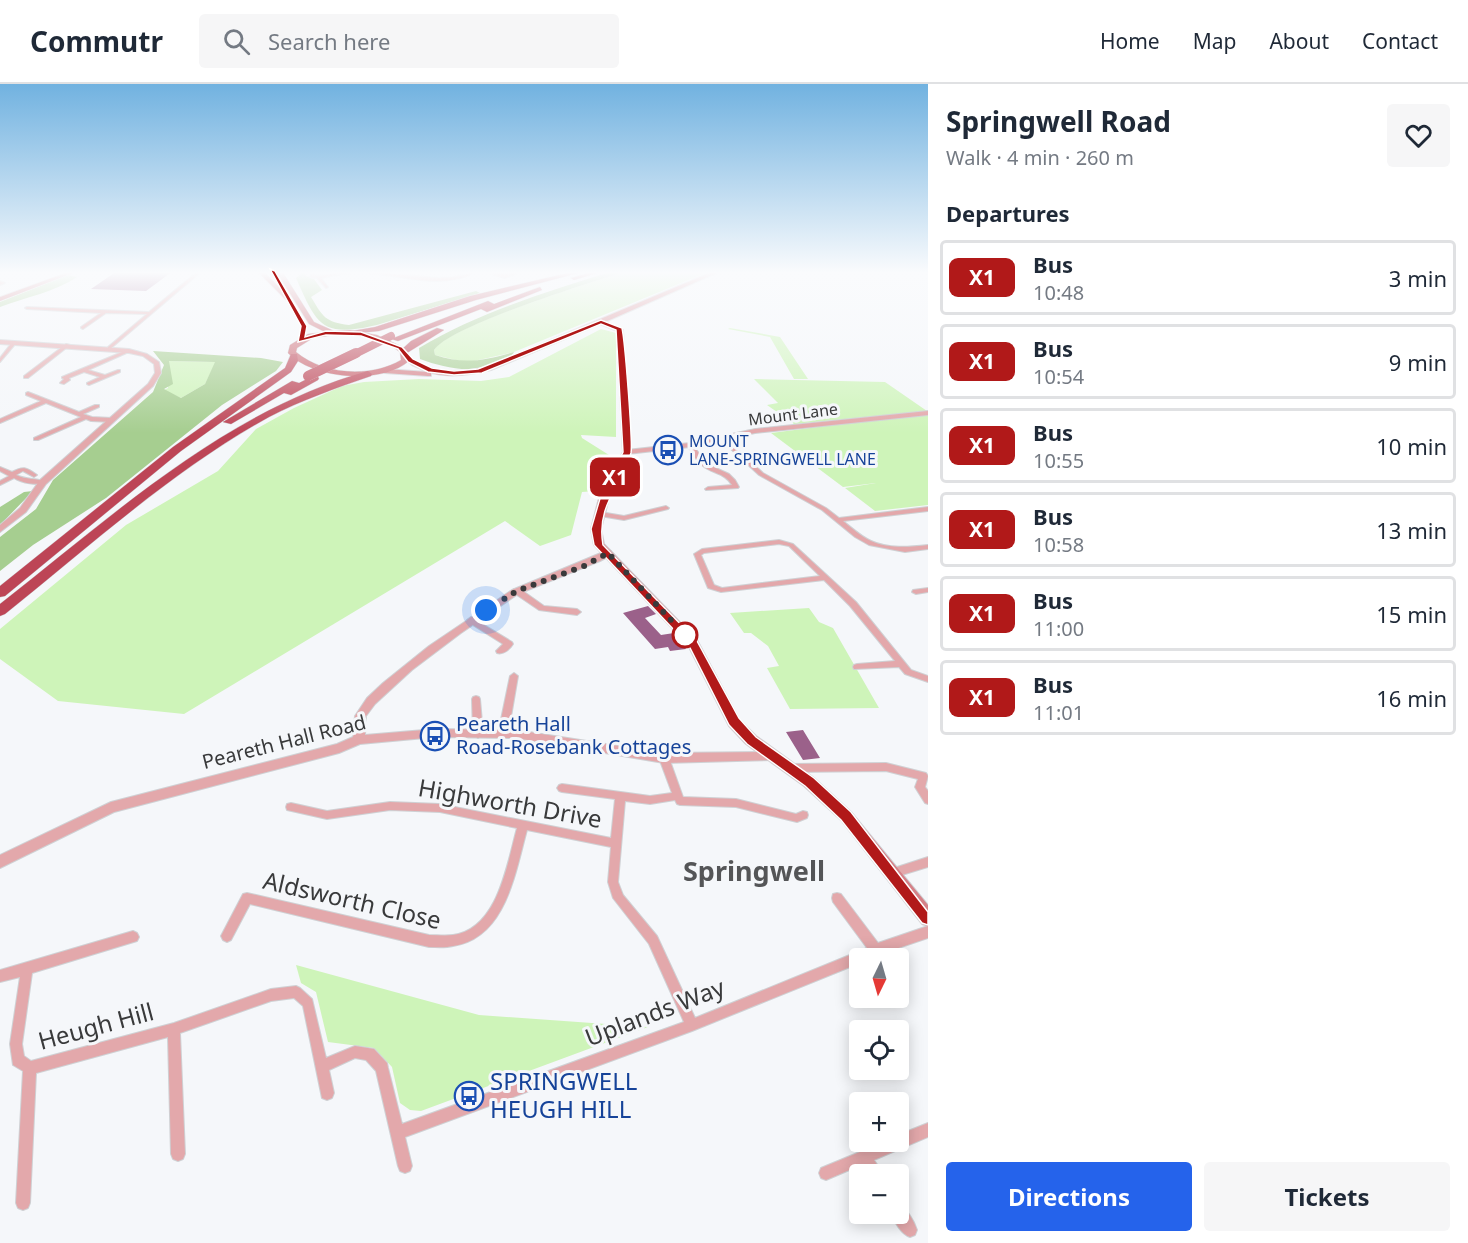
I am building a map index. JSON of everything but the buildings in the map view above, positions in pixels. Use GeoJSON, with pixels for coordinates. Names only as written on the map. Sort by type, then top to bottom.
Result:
{"type":"FeatureCollection","features":[{"type":"Feature","properties":{"kind":"highway"},"geometry":{"type":"LineString","coordinates":[[350,332],[384,325]]}},
{"type":"Feature","properties":{"kind":"highway"},"geometry":{"type":"LineString","coordinates":[[86,523],[216,430],[311,377],[423,325]]}},
{"type":"Feature","properties":{"kind":"highway"},"geometry":{"type":"LineString","coordinates":[[393,338],[428,325]]}},
{"type":"Feature","properties":{"kind":"highway"},"geometry":{"type":"LineString","coordinates":[[405,354],[422,339],[452,325]]}},
{"type":"Feature","properties":{"kind":"highway"},"geometry":{"type":"LineString","coordinates":[[0,593],[219,417],[288,370],[294,361],[294,356]]}},
{"type":"Feature","properties":{"kind":"highway"},"geometry":{"type":"LineString","coordinates":[[0,611],[161,483],[201,455],[306,395],[368,374]]}},
{"type":"Feature","properties":{"kind":"highway"},"geometry":{"type":"LineString","coordinates":[[35,584],[146,488],[252,413],[311,377]]}},
{"type":"Feature","properties":{"kind":"main road"},"geometry":{"type":"LineString","coordinates":[[304,325],[305,333],[293,347],[294,356],[334,370],[368,374],[385,371],[400,365],[405,354]]}},
{"type":"Feature","properties":{"kind":"main road"},"geometry":{"type":"LineString","coordinates":[[314,325],[333,332],[350,332],[383,340],[405,354],[415,364],[430,370],[468,373],[489,369],[594,325]]}},
{"type":"Feature","properties":{"kind":"main road"},"geometry":{"type":"LineString","coordinates":[[608,325],[620,330],[627,452],[605,495],[596,529],[599,545],[693,643],[734,722],[771,757],[809,782],[846,816],[928,918]]}},
{"type":"Feature","properties":{"kind":"main road"},"geometry":{"type":"LineString","coordinates":[[300,341],[333,332]]}},
{"type":"Feature","properties":{"kind":"main road"},"geometry":{"type":"LineString","coordinates":[[385,371],[451,376],[478,375],[498,370],[543,347]]}},
{"type":"Feature","properties":{"kind":"street"},"geometry":{"type":"LineString","coordinates":[[83,328],[87,325]]}},
{"type":"Feature","properties":{"kind":"street"},"geometry":{"type":"LineString","coordinates":[[110,348],[135,325]]}},
{"type":"Feature","properties":{"kind":"street"},"geometry":{"type":"LineString","coordinates":[[0,342],[129,351],[145,355],[157,363],[158,373],[151,385],[43,482],[23,510],[0,529]]}},
{"type":"Feature","properties":{"kind":"street"},"geometry":{"type":"LineString","coordinates":[[0,361],[15,342]]}},
{"type":"Feature","properties":{"kind":"street"},"geometry":{"type":"LineString","coordinates":[[26,377],[68,345]]}},
{"type":"Feature","properties":{"kind":"street"},"geometry":{"type":"LineString","coordinates":[[62,383],[68,379],[64,378],[129,351]]}},
{"type":"Feature","properties":{"kind":"street"},"geometry":{"type":"LineString","coordinates":[[84,370],[105,377]]}},
{"type":"Feature","properties":{"kind":"street"},"geometry":{"type":"LineString","coordinates":[[89,384],[118,372]]}},
{"type":"Feature","properties":{"kind":"street"},"geometry":{"type":"LineString","coordinates":[[28,394],[82,416],[112,420]]}},
{"type":"Feature","properties":{"kind":"street"},"geometry":{"type":"LineString","coordinates":[[0,421],[46,401]]}},
{"type":"Feature","properties":{"kind":"street"},"geometry":{"type":"LineString","coordinates":[[36,439],[97,406]]}},
{"type":"Feature","properties":{"kind":"street","name":"Mount Lane"},"geometry":{"type":"LineString","coordinates":[[627,452],[690,445],[755,431],[928,413]]}},
{"type":"Feature","properties":{"kind":"street"},"geometry":{"type":"LineString","coordinates":[[722,438],[761,474],[824,509],[871,544],[905,550],[928,547]]}},
{"type":"Feature","properties":{"kind":"street"},"geometry":{"type":"LineString","coordinates":[[690,445],[705,465],[726,472],[736,488],[708,489]]}},
{"type":"Feature","properties":{"kind":"street"},"geometry":{"type":"LineString","coordinates":[[0,469],[22,480],[43,482]]}},
{"type":"Feature","properties":{"kind":"street"},"geometry":{"type":"LineString","coordinates":[[0,483],[23,469],[34,475]]}},
{"type":"Feature","properties":{"kind":"street"},"geometry":{"type":"LineString","coordinates":[[600,514],[624,518],[666,508]]}},
{"type":"Feature","properties":{"kind":"street"},"geometry":{"type":"LineString","coordinates":[[838,520],[928,509]]}},
{"type":"Feature","properties":{"kind":"street"},"geometry":{"type":"LineString","coordinates":[[826,578],[721,590],[711,586],[697,554],[702,551],[787,543],[826,578],[854,604],[908,672],[928,679]]}},
{"type":"Feature","properties":{"kind":"street"},"geometry":{"type":"LineString","coordinates":[[359,740],[362,712],[382,691],[471,620],[517,591],[584,566],[608,553]]}},
{"type":"Feature","properties":{"kind":"street"},"geometry":{"type":"LineString","coordinates":[[916,592],[928,590]]}},
{"type":"Feature","properties":{"kind":"street"},"geometry":{"type":"LineString","coordinates":[[517,591],[542,608],[577,612]]}},
{"type":"Feature","properties":{"kind":"street"},"geometry":{"type":"LineString","coordinates":[[471,620],[509,644],[500,651]]}},
{"type":"Feature","properties":{"kind":"street"},"geometry":{"type":"LineString","coordinates":[[857,667],[901,664]]}},
{"type":"Feature","properties":{"kind":"street"},"geometry":{"type":"LineString","coordinates":[[503,734],[514,676]]}},
{"type":"Feature","properties":{"kind":"street"},"geometry":{"type":"LineString","coordinates":[[476,699],[478,734]]}},
{"type":"Feature","properties":{"kind":"street","name":"Peareth Hall Road"},"geometry":{"type":"LineString","coordinates":[[0,862],[111,807],[339,748],[359,740],[436,734],[503,734],[543,737],[664,758],[771,757]]}},
{"type":"Feature","properties":{"kind":"street"},"geometry":{"type":"LineString","coordinates":[[664,758],[680,801],[736,803],[797,818],[803,816]]}},
{"type":"Feature","properties":{"kind":"street"},"geometry":{"type":"LineString","coordinates":[[788,768],[886,767],[926,775],[920,787],[928,800]]}},
{"type":"Feature","properties":{"kind":"street"},"geometry":{"type":"LineString","coordinates":[[562,788],[650,800],[671,797]]}},
{"type":"Feature","properties":{"kind":"street","name":"Highworth Drive"},"geometry":{"type":"LineString","coordinates":[[620,796],[613,882],[618,898],[653,940],[692,1025]]}},
{"type":"Feature","properties":{"kind":"street","name":"Highworth Drive"},"geometry":{"type":"LineString","coordinates":[[291,807],[327,815],[390,806],[440,808],[616,844]]}},
{"type":"Feature","properties":{"kind":"street","name":"Aldsworth Close"},"geometry":{"type":"LineString","coordinates":[[227,936],[247,898],[429,942],[448,944],[468,938],[488,925],[500,906],[523,825]]}},
{"type":"Feature","properties":{"kind":"street"},"geometry":{"type":"LineString","coordinates":[[892,873],[928,862]]}},
{"type":"Feature","properties":{"kind":"street"},"geometry":{"type":"LineString","coordinates":[[837,898],[874,948]]}},
{"type":"Feature","properties":{"kind":"street","name":"Uplands Way"},"geometry":{"type":"LineString","coordinates":[[882,948],[928,932]]}},
{"type":"Feature","properties":{"kind":"street"},"geometry":{"type":"LineString","coordinates":[[0,976],[133,937]]}},
{"type":"Feature","properties":{"kind":"street","name":"Uplands Way"},"geometry":{"type":"LineString","coordinates":[[397,1132],[692,1025],[849,961]]}},
{"type":"Feature","properties":{"kind":"street","name":"Heugh Hill"},"geometry":{"type":"LineString","coordinates":[[27,969],[16,1044],[18,1060],[30,1068],[174,1029],[271,995],[296,992],[308,1003],[327,1093]]}},
{"type":"Feature","properties":{"kind":"street","name":"Heugh Hill"},"geometry":{"type":"LineString","coordinates":[[174,1029],[177,1154]]}},
{"type":"Feature","properties":{"kind":"street"},"geometry":{"type":"LineString","coordinates":[[322,1066],[355,1052],[369,1054],[382,1068],[405,1166]]}},
{"type":"Feature","properties":{"kind":"street","name":"Heugh Hill"},"geometry":{"type":"LineString","coordinates":[[23,1203],[30,1068]]}},
{"type":"Feature","properties":{"kind":"street"},"geometry":{"type":"LineString","coordinates":[[826,1173],[928,1130]]}},
{"type":"Feature","properties":{"kind":"street"},"geometry":{"type":"LineString","coordinates":[[864,1158],[868,1164]]}},
{"type":"Feature","properties":{"kind":"street"},"geometry":{"type":"LineString","coordinates":[[906,1224],[910,1230]]}},
{"type":"Feature","properties":{"kind":"green space"},"geometry":{"type":"Polygon","coordinates":[[[325,325],[377,325],[344,330],[325,325]]]}},
{"type":"Feature","properties":{"kind":"green space"},"geometry":{"type":"Polygon","coordinates":[[[463,325],[476,325],[446,340],[434,350],[435,355],[446,358],[465,361],[514,352],[506,360],[489,366],[469,369],[439,365],[420,359],[419,348],[463,325]]]}},
{"type":"Feature","properties":{"kind":"green space"},"geometry":{"type":"Polygon","coordinates":[[[475,325],[579,325],[514,352],[474,361],[460,361],[435,355],[434,350],[445,340],[475,325]]]}},
{"type":"Feature","properties":{"kind":"green space"},"geometry":{"type":"Polygon","coordinates":[[[601,329],[616,333],[616,437],[581,435],[582,438],[609,455],[596,491],[582,492],[571,535],[540,546],[505,521],[184,714],[58,701],[0,659],[0,629],[126,525],[218,471],[256,429],[294,408],[342,386],[364,382],[419,379],[481,381],[509,377],[601,329]]]}},
{"type":"Feature","properties":{"kind":"green space"},"geometry":{"type":"Polygon","coordinates":[[[728,329],[780,337],[808,379],[794,379],[770,337],[728,329]]]}},
{"type":"Feature","properties":{"kind":"green space"},"geometry":{"type":"Polygon","coordinates":[[[153,351],[261,358],[283,362],[276,371],[222,405],[106,498],[33,545],[0,571],[0,537],[36,509],[53,480],[153,392],[164,365],[153,351]],[[169,361],[173,384],[164,389],[181,398],[205,384],[215,362],[169,361]]]}},
{"type":"Feature","properties":{"kind":"green space"},"geometry":{"type":"Polygon","coordinates":[[[169,361],[216,362],[205,384],[181,398],[164,390],[168,388],[169,361]]]}},
{"type":"Feature","properties":{"kind":"green space"},"geometry":{"type":"Polygon","coordinates":[[[754,379],[885,382],[927,411],[794,424],[767,405],[778,403],[754,379]]]}},
{"type":"Feature","properties":{"kind":"green space"},"geometry":{"type":"Polygon","coordinates":[[[928,413],[928,505],[875,511],[845,488],[876,483],[843,487],[771,433],[928,413]]]}},
{"type":"Feature","properties":{"kind":"green space"},"geometry":{"type":"Polygon","coordinates":[[[33,491],[0,525],[0,507],[24,492],[33,491]]]}},
{"type":"Feature","properties":{"kind":"green space"},"geometry":{"type":"Polygon","coordinates":[[[809,608],[819,622],[833,628],[879,708],[790,709],[767,668],[779,666],[768,646],[751,633],[744,633],[730,613],[809,608]]]}},
{"type":"Feature","properties":{"kind":"green space"},"geometry":{"type":"Polygon","coordinates":[[[296,965],[479,1015],[648,1027],[421,1111],[410,1110],[400,1103],[392,1067],[374,1048],[328,1042],[316,992],[301,983],[296,965]]]}},
{"type":"Feature","properties":{"kind":"bus line","name":"X1"},"geometry":{"type":"LineString","coordinates":[[303,325],[305,333],[300,341],[326,333],[361,334],[400,348],[410,361],[421,367],[454,373],[489,369],[594,325]]}},
{"type":"Feature","properties":{"kind":"bus line","name":"X1"},"geometry":{"type":"LineString","coordinates":[[609,325],[619,329],[621,336],[627,452],[605,495],[596,529],[599,545],[693,643],[734,722],[771,757],[809,782],[846,816],[928,918]]}},
{"type":"Feature","properties":{"kind":"place","name":"MOUNT LANE-SPRINGWELL LANE"},"geometry":{"type":"Point","coordinates":[668,450]}},
{"type":"Feature","properties":{"kind":"place","name":"Peareth Hall Road-Rosebank Cottages"},"geometry":{"type":"Point","coordinates":[435,736]}},
{"type":"Feature","properties":{"kind":"place","name":"SPRINGWELL HEUGH HILL"},"geometry":{"type":"Point","coordinates":[469,1096]}},
{"type":"Feature","properties":{"kind":"district","name":"Springwell"},"geometry":{"type":"Point","coordinates":[754,872]}},
{"type":"Feature","properties":{"kind":"route"},"geometry":{"type":"LineString","coordinates":[[486,610],[517,591],[584,566],[608,553],[685,635]]}}]}
